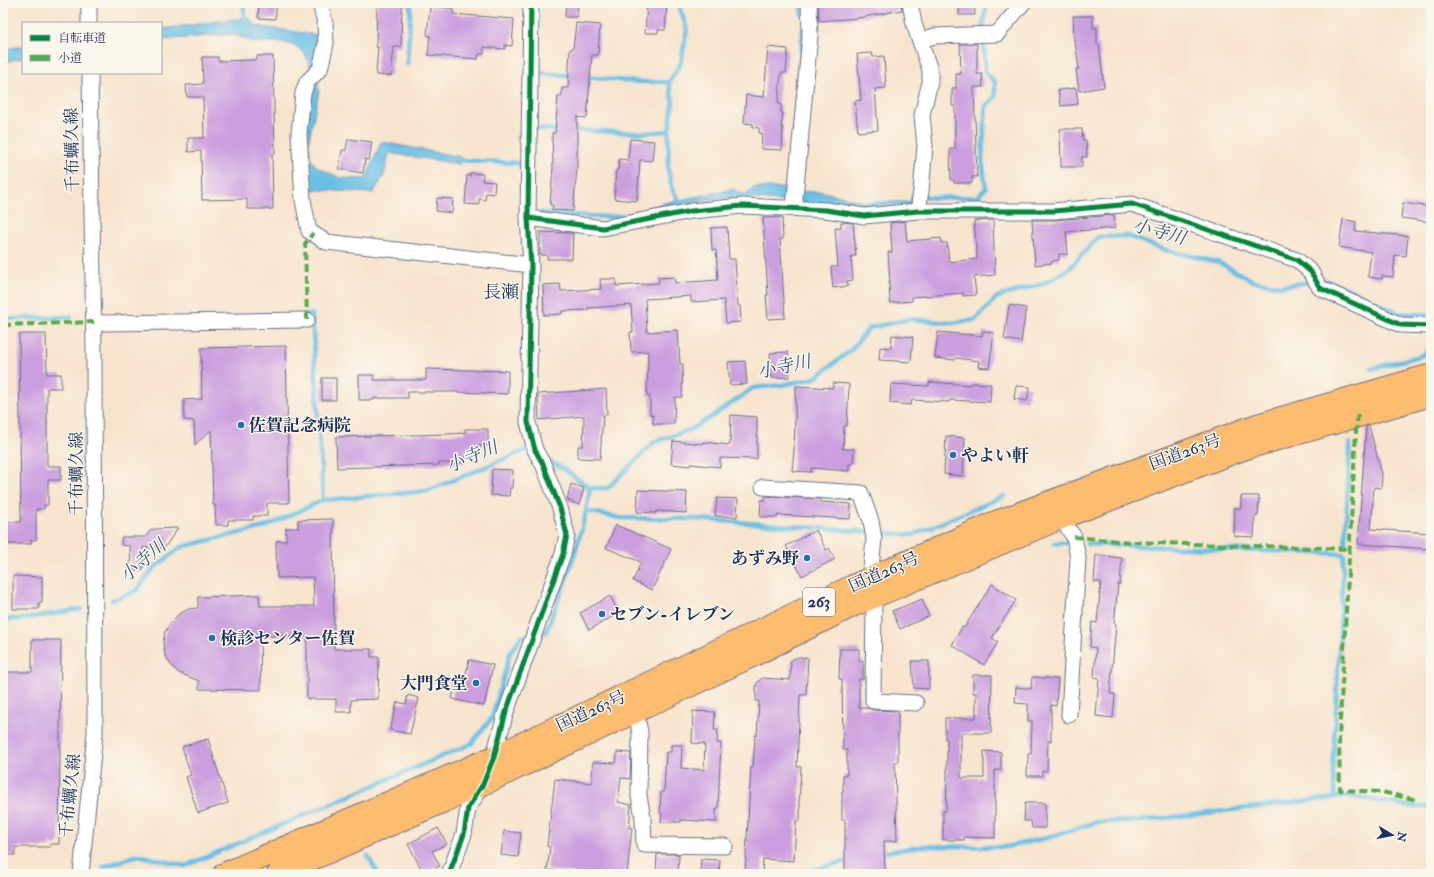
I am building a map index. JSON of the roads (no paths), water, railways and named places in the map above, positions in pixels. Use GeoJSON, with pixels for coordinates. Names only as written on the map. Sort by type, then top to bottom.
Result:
{"type":"FeatureCollection","features":[{"type":"Feature","properties":{"kind":"highway","name":"国道263号"},"geometry":{"type":"LineString","coordinates":[[278,874],[483,784],[750,657],[854,605],[872,588],[996,522],[1256,425],[1431,375]]}},
{"type":"Feature","properties":{"kind":"highway","name":"国道263号"},"geometry":{"type":"LineString","coordinates":[[224,874],[494,757],[872,588],[1243,449],[1358,414],[1431,394]]}},
{"type":"Feature","properties":{"kind":"street"},"geometry":{"type":"LineString","coordinates":[[89,3],[89,22]]}},
{"type":"Feature","properties":{"kind":"street"},"geometry":{"type":"LineString","coordinates":[[320,3],[326,23],[326,44],[320,69],[307,82],[303,93],[299,133],[303,200],[309,231],[326,242],[531,265]]}},
{"type":"Feature","properties":{"kind":"street"},"geometry":{"type":"LineString","coordinates":[[449,874],[464,834],[468,808],[483,784],[494,757],[506,712],[563,554],[567,535],[560,508],[543,464],[535,450],[528,422],[531,265],[528,213],[531,3]]}},
{"type":"Feature","properties":{"kind":"street"},"geometry":{"type":"LineString","coordinates":[[794,208],[810,36],[809,3]]}},
{"type":"Feature","properties":{"kind":"street"},"geometry":{"type":"LineString","coordinates":[[910,3],[914,24],[930,70],[930,82],[922,115],[925,146],[920,201]]}},
{"type":"Feature","properties":{"kind":"street"},"geometry":{"type":"LineString","coordinates":[[920,41],[934,36],[996,34],[1023,3]]}},
{"type":"Feature","properties":{"kind":"street","name":"千布蠣久線"},"geometry":{"type":"LineString","coordinates":[[80,873],[95,733],[94,322],[90,74]]}},
{"type":"Feature","properties":{"kind":"street"},"geometry":{"type":"LineString","coordinates":[[528,213],[603,228],[702,210],[742,206],[826,210],[864,216],[920,201],[1054,211],[1132,204],[1297,260],[1311,272],[1320,288],[1401,325],[1431,326]]}},
{"type":"Feature","properties":{"kind":"street"},"geometry":{"type":"LineString","coordinates":[[94,322],[307,320]]}},
{"type":"Feature","properties":{"kind":"street"},"geometry":{"type":"LineString","coordinates":[[763,487],[860,493],[871,521],[874,539],[872,588],[873,702],[916,703]]}},
{"type":"Feature","properties":{"kind":"street"},"geometry":{"type":"LineString","coordinates":[[1061,518],[1074,537],[1078,558],[1069,715]]}},
{"type":"Feature","properties":{"kind":"street"},"geometry":{"type":"LineString","coordinates":[[636,712],[640,732],[639,796],[644,818],[644,845],[724,846]]}},
{"type":"Feature","properties":{"kind":"water"},"geometry":{"type":"Polygon","coordinates":[[[249,18],[256,26],[317,35],[318,55],[315,61],[319,91],[308,144],[311,160],[318,168],[341,178],[366,179],[381,142],[461,157],[459,164],[389,153],[384,176],[373,193],[305,189],[302,142],[313,89],[311,68],[305,54],[297,47],[282,42],[254,42],[232,34],[162,40],[162,29],[249,18]]]}},
{"type":"Feature","properties":{"kind":"water"},"geometry":{"type":"Polygon","coordinates":[[[22,46],[22,58],[3,62],[3,49],[22,46]]]}},
{"type":"Feature","properties":{"kind":"water"},"geometry":{"type":"Polygon","coordinates":[[[752,188],[782,188],[792,191],[823,192],[864,202],[854,208],[736,197],[709,200],[656,213],[645,209],[664,203],[734,189],[737,192],[747,194],[752,188]]]}},
{"type":"Feature","properties":{"kind":"waterway"},"geometry":{"type":"LineString","coordinates":[[243,23],[244,3]]}},
{"type":"Feature","properties":{"kind":"waterway"},"geometry":{"type":"LineString","coordinates":[[407,64],[411,3]]}},
{"type":"Feature","properties":{"kind":"waterway"},"geometry":{"type":"LineString","coordinates":[[678,3],[687,29],[681,63],[669,82],[673,103],[669,131],[668,169],[673,191],[680,201]]}},
{"type":"Feature","properties":{"kind":"waterway"},"geometry":{"type":"LineString","coordinates":[[801,3],[802,14]]}},
{"type":"Feature","properties":{"kind":"waterway"},"geometry":{"type":"LineString","coordinates":[[923,196],[933,198],[977,197],[986,188],[982,159],[986,106],[995,97],[995,82],[985,72],[983,26],[987,3]]}},
{"type":"Feature","properties":{"kind":"waterway"},"geometry":{"type":"LineString","coordinates":[[794,133],[803,27]]}},
{"type":"Feature","properties":{"kind":"waterway"},"geometry":{"type":"LineString","coordinates":[[539,73],[574,76]]}},
{"type":"Feature","properties":{"kind":"waterway"},"geometry":{"type":"LineString","coordinates":[[585,77],[640,82],[669,82]]}},
{"type":"Feature","properties":{"kind":"waterway"},"geometry":{"type":"LineString","coordinates":[[522,142],[521,131],[541,129],[561,130]]}},
{"type":"Feature","properties":{"kind":"waterway"},"geometry":{"type":"LineString","coordinates":[[572,130],[641,133],[669,131]]}},
{"type":"Feature","properties":{"kind":"waterway"},"geometry":{"type":"LineString","coordinates":[[455,160],[517,163],[523,166],[523,170]]}},
{"type":"Feature","properties":{"kind":"waterway"},"geometry":{"type":"LineString","coordinates":[[856,204],[911,203],[913,196]]}},
{"type":"Feature","properties":{"kind":"waterway"},"geometry":{"type":"LineString","coordinates":[[539,213],[608,217],[633,215],[655,210]]}},
{"type":"Feature","properties":{"kind":"waterway","name":"小寺川"},"geometry":{"type":"LineString","coordinates":[[546,460],[564,469],[590,488],[608,488],[654,442],[690,430],[753,388],[782,385],[815,378],[851,350],[869,328],[910,319],[951,323],[975,320],[997,297],[1043,284],[1069,269],[1098,237],[1128,236],[1165,250],[1218,262],[1253,281],[1280,286],[1312,282]]}},
{"type":"Feature","properties":{"kind":"waterway","name":"小寺川"},"geometry":{"type":"LineString","coordinates":[[1320,281],[1324,280],[1347,288],[1398,313],[1431,315]]}},
{"type":"Feature","properties":{"kind":"waterway"},"geometry":{"type":"LineString","coordinates":[[306,315],[312,314],[323,500]]}},
{"type":"Feature","properties":{"kind":"waterway"},"geometry":{"type":"LineString","coordinates":[[3,319],[71,317]]}},
{"type":"Feature","properties":{"kind":"waterway"},"geometry":{"type":"LineString","coordinates":[[1371,369],[1423,355],[1431,348]]}},
{"type":"Feature","properties":{"kind":"waterway"},"geometry":{"type":"LineString","coordinates":[[1345,545],[1350,443]]}},
{"type":"Feature","properties":{"kind":"waterway","name":"小寺川"},"geometry":{"type":"LineString","coordinates":[[112,600],[136,591],[154,568],[181,547],[265,527],[323,500],[427,491],[526,450],[532,453]]}},
{"type":"Feature","properties":{"kind":"waterway"},"geometry":{"type":"LineString","coordinates":[[538,634],[546,632],[566,579],[583,525],[590,488]]}},
{"type":"Feature","properties":{"kind":"waterway"},"geometry":{"type":"LineString","coordinates":[[587,511],[620,518],[695,519],[913,535],[1004,496]]}},
{"type":"Feature","properties":{"kind":"waterway"},"geometry":{"type":"LineString","coordinates":[[1054,543],[1067,543]]}},
{"type":"Feature","properties":{"kind":"waterway"},"geometry":{"type":"LineString","coordinates":[[1087,544],[1344,554],[1333,767],[1335,798]]}},
{"type":"Feature","properties":{"kind":"waterway","name":"小寺川"},"geometry":{"type":"LineString","coordinates":[[3,619],[23,619],[81,609]]}},
{"type":"Feature","properties":{"kind":"waterway"},"geometry":{"type":"LineString","coordinates":[[103,867],[138,855],[185,866],[471,744],[492,718],[510,653],[521,637],[530,635]]}},
{"type":"Feature","properties":{"kind":"waterway"},"geometry":{"type":"LineString","coordinates":[[879,853],[925,846],[1006,847],[1047,838],[1096,822],[1140,821],[1350,796],[1414,807],[1431,807]]}},
{"type":"Feature","properties":{"kind":"waterway"},"geometry":{"type":"LineString","coordinates":[[368,856],[378,874]]}},
{"type":"Feature","properties":{"kind":"waterway"},"geometry":{"type":"LineString","coordinates":[[797,874],[851,860]]}},
{"type":"Feature","properties":{"kind":"place","name":"佐賀記念病院"},"geometry":{"type":"Point","coordinates":[241,425]}},
{"type":"Feature","properties":{"kind":"place","name":"やよい軒"},"geometry":{"type":"Point","coordinates":[953,455]}},
{"type":"Feature","properties":{"kind":"place","name":"あずみ野"},"geometry":{"type":"Point","coordinates":[807,558]}},
{"type":"Feature","properties":{"kind":"place","name":"セブン-イレブン"},"geometry":{"type":"Point","coordinates":[602,614]}},
{"type":"Feature","properties":{"kind":"place","name":"検診センター佐賀"},"geometry":{"type":"Point","coordinates":[212,638]}},
{"type":"Feature","properties":{"kind":"place","name":"大門食堂"},"geometry":{"type":"Point","coordinates":[476,683]}},
{"type":"Feature","properties":{"kind":"district","name":"長瀬"},"geometry":{"type":"Point","coordinates":[501,292]}}]}
